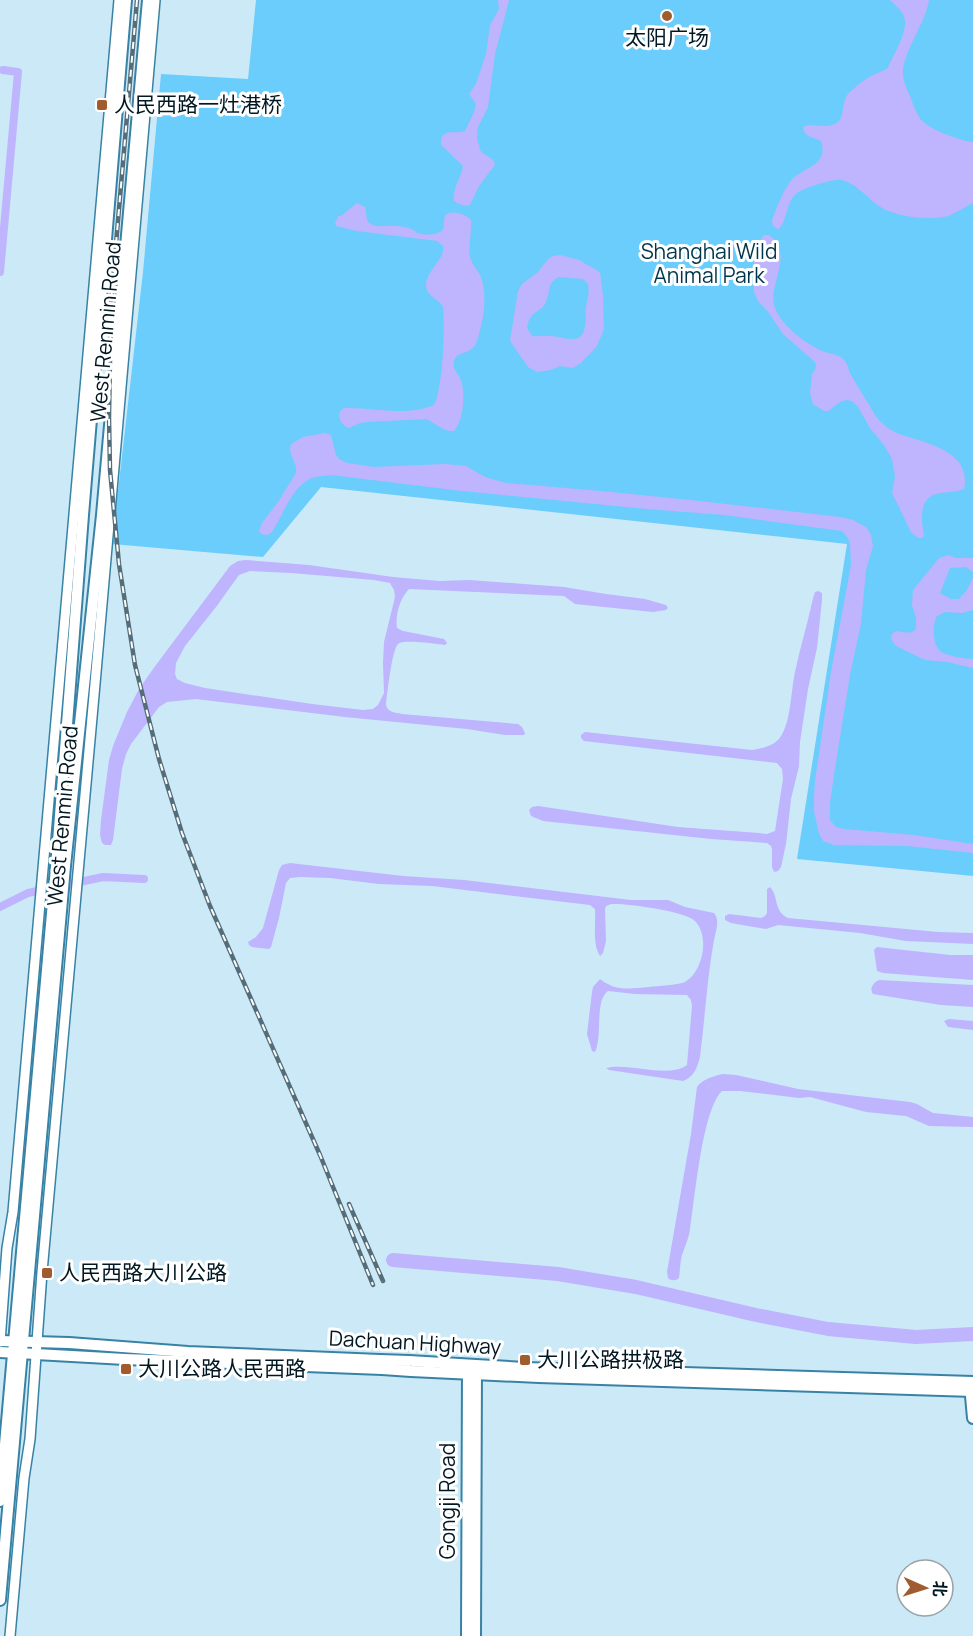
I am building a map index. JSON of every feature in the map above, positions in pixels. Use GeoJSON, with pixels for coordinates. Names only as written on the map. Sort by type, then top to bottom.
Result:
{"type":"FeatureCollection","features":[{"type":"Feature","properties":{"kind":"main road","name":"West Renmin Road"},"geometry":{"type":"LineString","coordinates":[[61,867],[83,515],[126,0]]}},
{"type":"Feature","properties":{"kind":"main road","name":"West Renmin Road"},"geometry":{"type":"LineString","coordinates":[[0,1600],[18,1347],[58,897],[103,503],[148,0]]}},
{"type":"Feature","properties":{"kind":"main road","name":"Dachuan Highway"},"geometry":{"type":"LineString","coordinates":[[0,1341],[18,1347],[125,1359],[381,1365],[971,1386]]}},
{"type":"Feature","properties":{"kind":"main road","name":"West Renmin Road"},"geometry":{"type":"LineString","coordinates":[[0,1501],[18,1347]]}},
{"type":"Feature","properties":{"kind":"main road","name":"Dachuan Highway"},"geometry":{"type":"LineString","coordinates":[[0,1352],[18,1347]]}},
{"type":"Feature","properties":{"kind":"main road","name":"Gongji Road"},"geometry":{"type":"LineString","coordinates":[[467,1636],[472,1370]]}},
{"type":"Feature","properties":{"kind":"main road","name":"Gongji Road"},"geometry":{"type":"LineString","coordinates":[[472,1370],[475,1636]]}},
{"type":"Feature","properties":{"kind":"main road"},"geometry":{"type":"LineString","coordinates":[[971,1386],[973,1418]]}},
{"type":"Feature","properties":{"kind":"street","name":"West Renmin Road"},"geometry":{"type":"LineString","coordinates":[[0,1341],[6,1248],[16,1185],[119,0]]}},
{"type":"Feature","properties":{"kind":"street","name":"West Renmin Road"},"geometry":{"type":"LineString","coordinates":[[10,1636],[25,1466],[30,1439],[49,1191],[154,0]]}},
{"type":"Feature","properties":{"kind":"street"},"geometry":{"type":"LineString","coordinates":[[5,1546],[9,1522],[25,1466]]}},
{"type":"Feature","properties":{"kind":"green space","name":"Shanghai Wild Animal Park"},"geometry":{"type":"Polygon","coordinates":[[[256,0],[973,0],[973,876],[797,859],[847,544],[321,487],[263,557],[112,544],[143,272],[161,74],[248,79],[256,0]]]}},
{"type":"Feature","properties":{"kind":"shaded area"},"geometry":{"type":"Polygon","coordinates":[[[498,0],[509,0],[495,54],[488,107],[478,127],[477,139],[481,152],[493,160],[495,165],[479,186],[470,205],[464,205],[454,201],[455,188],[463,166],[441,145],[441,139],[449,132],[465,131],[474,112],[476,104],[469,94],[476,84],[486,54],[490,25],[499,9],[498,0]]]}},
{"type":"Feature","properties":{"kind":"shaded area"},"geometry":{"type":"Polygon","coordinates":[[[890,0],[929,0],[924,18],[905,60],[904,80],[922,121],[946,134],[973,142],[973,203],[948,216],[910,217],[883,208],[851,184],[842,180],[833,180],[793,196],[782,225],[779,229],[776,228],[772,220],[787,186],[795,177],[818,161],[823,150],[821,141],[807,135],[803,127],[835,124],[841,118],[848,94],[865,80],[888,68],[905,27],[903,14],[890,0]]]}},
{"type":"Feature","properties":{"kind":"shaded area"},"geometry":{"type":"Polygon","coordinates":[[[357,203],[365,207],[368,221],[373,225],[404,227],[421,234],[440,232],[444,228],[445,217],[449,213],[461,214],[471,220],[470,257],[481,277],[484,309],[475,346],[458,355],[454,361],[454,368],[462,384],[463,398],[462,413],[454,431],[443,429],[426,419],[368,422],[349,428],[343,425],[340,419],[339,413],[344,408],[401,411],[423,409],[434,405],[443,358],[443,307],[428,292],[426,284],[427,278],[441,257],[443,246],[437,241],[357,231],[336,226],[338,216],[357,203]]]}},
{"type":"Feature","properties":{"kind":"shaded area"},"geometry":{"type":"Polygon","coordinates":[[[764,235],[769,235],[777,243],[780,252],[773,299],[778,315],[783,321],[808,343],[822,351],[839,356],[845,361],[875,415],[885,426],[897,433],[942,449],[960,464],[965,475],[964,489],[940,493],[928,499],[923,509],[924,536],[922,538],[918,538],[911,532],[892,493],[895,477],[892,459],[858,407],[852,401],[846,400],[824,411],[813,404],[810,393],[812,374],[816,368],[815,362],[783,334],[758,301],[754,292],[754,258],[758,243],[764,235]]]}},
{"type":"Feature","properties":{"kind":"shaded area"},"geometry":{"type":"Polygon","coordinates":[[[560,255],[579,260],[600,272],[604,329],[597,346],[581,363],[573,368],[560,366],[537,372],[528,367],[510,341],[518,291],[522,284],[538,272],[553,256],[560,255]],[[558,277],[554,280],[546,302],[528,322],[527,328],[532,336],[573,339],[581,336],[585,327],[589,291],[588,284],[583,279],[558,277]]]}},
{"type":"Feature","properties":{"kind":"shaded area"},"geometry":{"type":"Polygon","coordinates":[[[325,433],[331,435],[336,455],[347,463],[374,467],[445,464],[466,466],[485,477],[506,483],[840,517],[853,520],[866,527],[871,535],[873,546],[866,570],[861,624],[835,768],[830,820],[836,827],[844,829],[914,835],[973,844],[973,853],[907,846],[834,845],[823,841],[819,834],[814,811],[815,781],[831,672],[851,565],[850,544],[842,531],[724,515],[462,491],[331,475],[314,477],[299,487],[272,532],[267,535],[261,534],[259,531],[262,523],[296,473],[296,465],[290,452],[291,444],[303,437],[325,433]]]}},
{"type":"Feature","properties":{"kind":"shaded area"},"geometry":{"type":"Polygon","coordinates":[[[949,555],[955,558],[973,558],[973,572],[966,567],[950,568],[940,593],[951,599],[959,599],[967,590],[973,577],[973,610],[962,613],[945,612],[937,616],[934,630],[935,641],[943,653],[973,659],[973,668],[925,660],[896,646],[891,639],[892,634],[896,631],[909,633],[916,629],[916,618],[912,605],[913,590],[939,558],[949,555]]]}},
{"type":"Feature","properties":{"kind":"shaded area"},"geometry":{"type":"Polygon","coordinates":[[[238,561],[309,565],[440,581],[469,580],[564,587],[645,599],[666,605],[668,608],[653,612],[575,604],[564,596],[409,589],[399,607],[397,628],[444,639],[447,643],[445,645],[413,642],[398,644],[390,673],[386,705],[388,710],[402,714],[518,724],[522,727],[524,735],[505,735],[196,699],[167,702],[159,707],[126,754],[113,840],[111,845],[105,845],[100,835],[109,760],[127,712],[153,669],[230,566],[238,561]],[[250,571],[239,575],[185,646],[176,663],[177,679],[205,688],[312,704],[363,710],[373,709],[378,705],[384,693],[384,642],[395,597],[390,583],[250,571]]]}},
{"type":"Feature","properties":{"kind":"shaded area"},"geometry":{"type":"Polygon","coordinates":[[[815,592],[822,593],[822,600],[817,648],[808,689],[799,766],[791,799],[786,844],[778,871],[774,872],[772,867],[772,849],[767,843],[543,821],[531,816],[529,810],[538,806],[678,827],[767,834],[775,831],[783,779],[782,769],[777,763],[584,741],[581,735],[585,732],[752,750],[772,744],[779,739],[787,722],[797,663],[813,598],[815,592]]]}},
{"type":"Feature","properties":{"kind":"shaded area"},"geometry":{"type":"Polygon","coordinates":[[[290,863],[403,876],[464,880],[631,900],[668,900],[685,907],[714,913],[717,926],[700,1057],[696,1068],[690,1077],[683,1081],[606,1068],[626,1067],[670,1071],[687,1065],[692,1006],[687,995],[608,991],[601,1002],[595,1052],[592,1051],[587,1034],[593,987],[600,979],[617,988],[628,988],[678,984],[691,977],[700,962],[703,944],[700,928],[689,917],[641,906],[611,904],[606,906],[606,941],[600,956],[595,939],[595,909],[590,905],[432,886],[300,877],[290,878],[286,883],[271,947],[269,949],[252,947],[248,942],[256,937],[263,928],[279,870],[282,865],[290,863]]]}},
{"type":"Feature","properties":{"kind":"shaded area"},"geometry":{"type":"Polygon","coordinates":[[[770,887],[780,911],[788,918],[938,932],[973,933],[973,944],[906,941],[860,933],[778,925],[766,929],[725,920],[725,916],[729,914],[761,918],[765,916],[767,889],[770,887]]]}},
{"type":"Feature","properties":{"kind":"shaded area"},"geometry":{"type":"Polygon","coordinates":[[[877,947],[950,955],[973,955],[973,980],[877,971],[874,950],[877,947]]]}},
{"type":"Feature","properties":{"kind":"shaded area"},"geometry":{"type":"Polygon","coordinates":[[[879,980],[973,985],[973,1007],[941,1005],[873,994],[872,986],[879,980]]]}},
{"type":"Feature","properties":{"kind":"shaded area"},"geometry":{"type":"Polygon","coordinates":[[[949,1019],[973,1021],[973,1030],[948,1027],[944,1021],[949,1019]]]}},
{"type":"Feature","properties":{"kind":"shaded area"},"geometry":{"type":"Polygon","coordinates":[[[723,1074],[798,1089],[910,1102],[933,1113],[973,1117],[973,1127],[929,1126],[906,1116],[866,1112],[810,1097],[722,1091],[715,1101],[704,1135],[689,1232],[682,1255],[679,1278],[672,1280],[668,1278],[667,1272],[697,1087],[705,1080],[723,1074]]]}},
{"type":"Feature","properties":{"kind":"waterway"},"geometry":{"type":"LineString","coordinates":[[0,272],[18,72],[3,70]]}},
{"type":"Feature","properties":{"kind":"waterway"},"geometry":{"type":"LineString","coordinates":[[0,907],[28,893],[103,877],[144,879]]}},
{"type":"Feature","properties":{"kind":"waterway"},"geometry":{"type":"LineString","coordinates":[[393,1260],[558,1274],[636,1287],[828,1329],[916,1337],[973,1334]]}},
{"type":"Feature","properties":{"kind":"railway"},"geometry":{"type":"LineString","coordinates":[[137,0],[111,302],[109,417],[110,470],[119,564],[135,665],[159,759],[182,833],[210,906],[320,1155],[373,1285]]}},
{"type":"Feature","properties":{"kind":"railway"},"geometry":{"type":"LineString","coordinates":[[349,1204],[383,1281]]}},
{"type":"Feature","properties":{"kind":"place","name":"太阳广场"},"geometry":{"type":"Point","coordinates":[667,16]}},
{"type":"Feature","properties":{"kind":"place","name":"人民西路一灶港桥"},"geometry":{"type":"Point","coordinates":[102,105]}},
{"type":"Feature","properties":{"kind":"place","name":"人民西路大川公路"},"geometry":{"type":"Point","coordinates":[47,1273]}},
{"type":"Feature","properties":{"kind":"place","name":"大川公路拱极路"},"geometry":{"type":"Point","coordinates":[525,1360]}},
{"type":"Feature","properties":{"kind":"place","name":"大川公路人民西路"},"geometry":{"type":"Point","coordinates":[126,1369]}}]}
